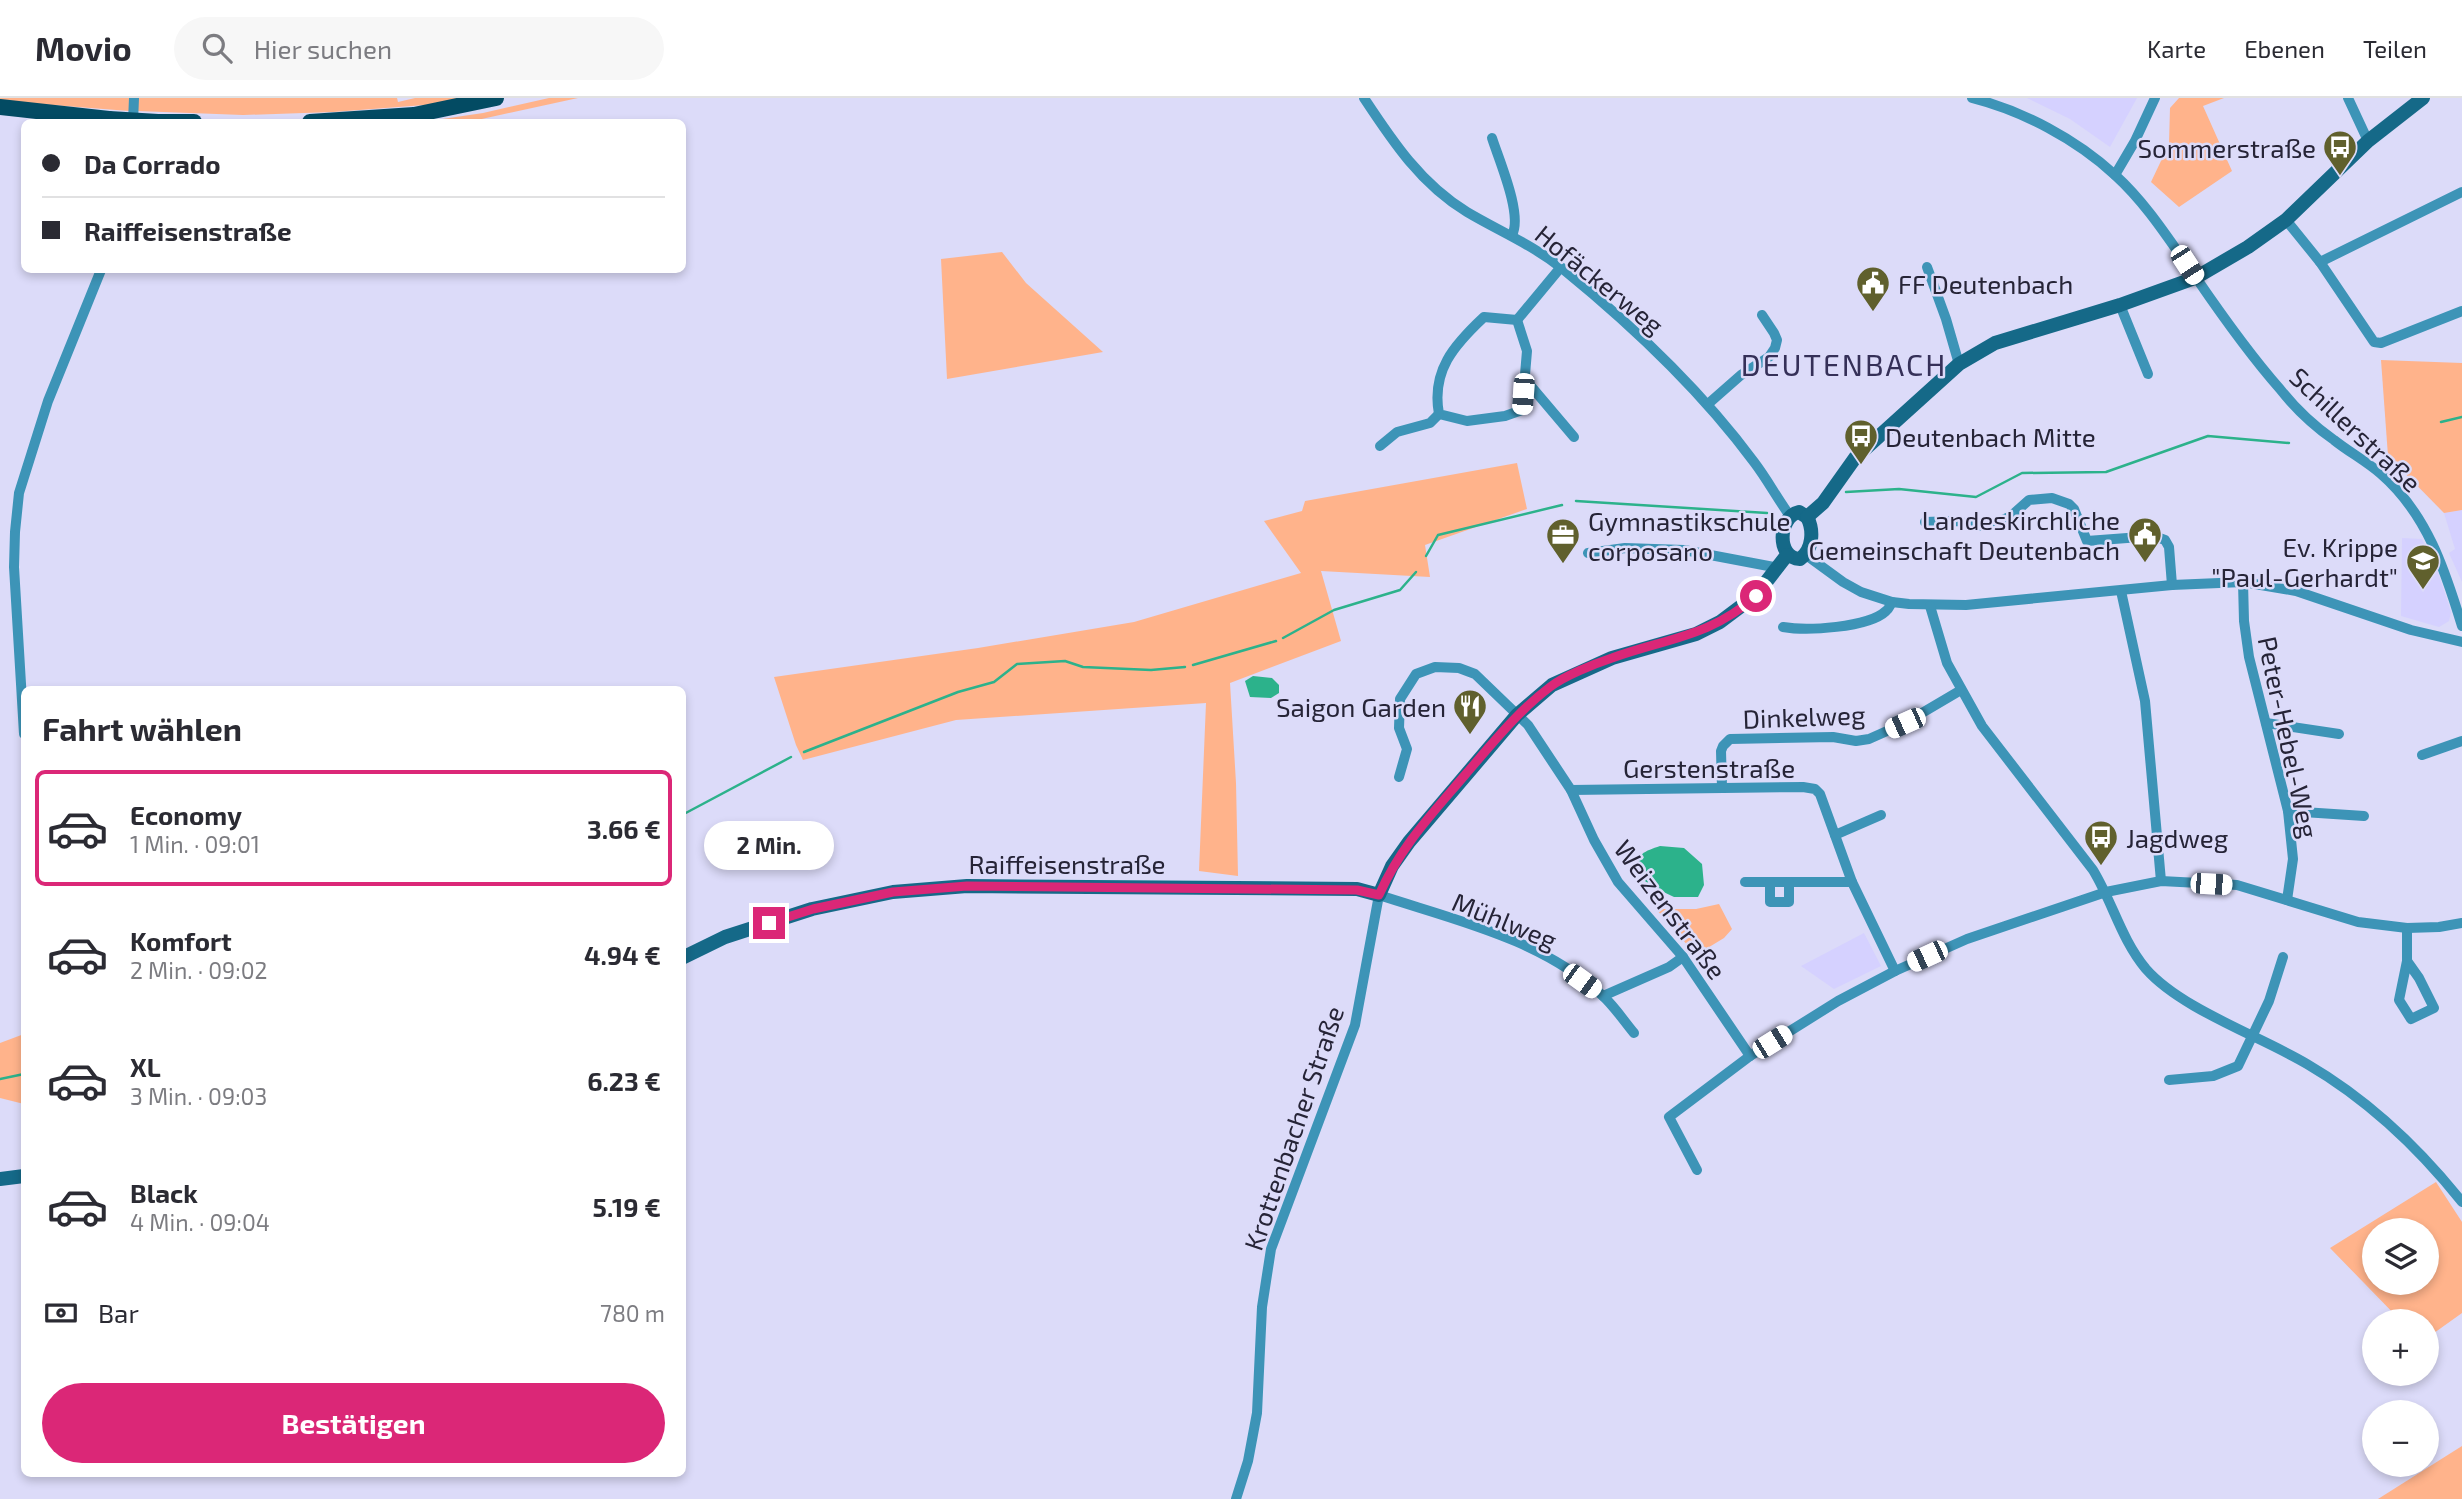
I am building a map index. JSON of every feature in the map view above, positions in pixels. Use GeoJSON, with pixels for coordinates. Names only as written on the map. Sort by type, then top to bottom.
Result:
{"type":"FeatureCollection","features":[{"type":"Feature","properties":{"kind":"main road"},"geometry":{"type":"LineString","coordinates":[[355,119],[414,115],[496,98]]}},
{"type":"Feature","properties":{"kind":"main road"},"geometry":{"type":"LineString","coordinates":[[0,107],[109,119]]}},
{"type":"Feature","properties":{"kind":"street"},"geometry":{"type":"LineString","coordinates":[[132,119],[134,98]]}},
{"type":"Feature","properties":{"kind":"street","name":"Hofäckerweg"},"geometry":{"type":"LineString","coordinates":[[1364,98],[1406,160],[1425,181],[1465,211],[1512,235],[1561,267],[1621,319],[1707,404],[1755,463],[1790,516]]}},
{"type":"Feature","properties":{"kind":"street","name":"Schillerstraße"},"geometry":{"type":"LineString","coordinates":[[1972,98],[2046,127],[2082,149],[2115,175],[2158,222],[2195,278],[2280,390],[2332,439],[2384,477],[2411,507],[2441,561],[2462,626]]}},
{"type":"Feature","properties":{"kind":"street"},"geometry":{"type":"LineString","coordinates":[[2115,175],[2155,98]]}},
{"type":"Feature","properties":{"kind":"street"},"geometry":{"type":"LineString","coordinates":[[2348,98],[2368,141]]}},
{"type":"Feature","properties":{"kind":"street"},"geometry":{"type":"LineString","coordinates":[[1807,517],[1823,503],[1855,458],[1959,365],[1995,343],[2120,305],[2195,278],[2248,247],[2286,220],[2368,141],[2423,98]]}},
{"type":"Feature","properties":{"kind":"street"},"geometry":{"type":"LineString","coordinates":[[1492,138],[1513,205],[1515,230],[1512,235]]}},
{"type":"Feature","properties":{"kind":"street"},"geometry":{"type":"LineString","coordinates":[[2320,262],[2462,192]]}},
{"type":"Feature","properties":{"kind":"street"},"geometry":{"type":"LineString","coordinates":[[2286,220],[2320,262],[2374,342],[2381,343],[2462,312]]}},
{"type":"Feature","properties":{"kind":"street"},"geometry":{"type":"LineString","coordinates":[[1517,320],[1561,267]]}},
{"type":"Feature","properties":{"kind":"street"},"geometry":{"type":"LineString","coordinates":[[1927,268],[1959,365]]}},
{"type":"Feature","properties":{"kind":"street"},"geometry":{"type":"LineString","coordinates":[[21,686],[14,567],[19,493],[48,401],[100,273]]}},
{"type":"Feature","properties":{"kind":"street"},"geometry":{"type":"LineString","coordinates":[[2120,305],[2148,374]]}},
{"type":"Feature","properties":{"kind":"street"},"geometry":{"type":"LineString","coordinates":[[1707,404],[1741,375],[1769,357],[1775,348],[1774,332],[1762,315]]}},
{"type":"Feature","properties":{"kind":"street"},"geometry":{"type":"LineString","coordinates":[[1439,414],[1435,394],[1442,370],[1461,338],[1484,317],[1517,320]]}},
{"type":"Feature","properties":{"kind":"street"},"geometry":{"type":"LineString","coordinates":[[1439,414],[1467,421],[1505,416],[1522,410],[1527,351],[1517,320]]}},
{"type":"Feature","properties":{"kind":"street"},"geometry":{"type":"LineString","coordinates":[[1524,378],[1574,437]]}},
{"type":"Feature","properties":{"kind":"street"},"geometry":{"type":"LineString","coordinates":[[1380,446],[1398,432],[1430,423],[1439,414]]}},
{"type":"Feature","properties":{"kind":"street"},"geometry":{"type":"LineString","coordinates":[[1925,522],[1957,521],[1976,526],[1992,526],[2011,516],[2029,500],[2061,500],[2074,509],[2087,541],[2154,536],[2165,540],[2169,547],[2172,585]]}},
{"type":"Feature","properties":{"kind":"street"},"geometry":{"type":"LineString","coordinates":[[1379,895],[1392,866],[1409,842],[1517,715],[1552,685],[1600,663],[1696,634],[1720,622],[1756,596],[1783,561],[1783,534],[1790,516],[1799,512],[1807,517],[1811,527],[1810,547],[1806,555],[1783,561],[1684,550],[1625,548],[1588,553]]}},
{"type":"Feature","properties":{"kind":"street"},"geometry":{"type":"LineString","coordinates":[[1806,555],[1861,592],[1892,602],[1930,606],[1966,605],[2172,585],[2243,582],[2296,591],[2412,629],[2462,642]]}},
{"type":"Feature","properties":{"kind":"street","name":"Peter-Hebel-Weg"},"geometry":{"type":"LineString","coordinates":[[2243,582],[2245,637],[2288,811],[2293,859],[2287,900]]}},
{"type":"Feature","properties":{"kind":"street"},"geometry":{"type":"LineString","coordinates":[[2121,591],[2145,701],[2161,881]]}},
{"type":"Feature","properties":{"kind":"street"},"geometry":{"type":"LineString","coordinates":[[1783,627],[1820,629],[1864,622],[1886,612],[1892,602]]}},
{"type":"Feature","properties":{"kind":"street"},"geometry":{"type":"LineString","coordinates":[[1930,606],[1947,663],[1982,726],[2093,870],[2106,891],[2125,939],[2147,970],[2173,993],[2305,1062],[2353,1095],[2420,1153],[2462,1202]]}},
{"type":"Feature","properties":{"kind":"street","name":"Weizenstraße"},"geometry":{"type":"LineString","coordinates":[[1399,777],[1407,749],[1399,728],[1400,699],[1416,674],[1435,667],[1459,668],[1475,674],[1528,725],[1571,790],[1594,840],[1618,882],[1683,957],[1750,1056]]}},
{"type":"Feature","properties":{"kind":"street","name":"Dinkelweg"},"geometry":{"type":"LineString","coordinates":[[1722,787],[1721,751],[1730,739],[1869,739],[1905,723],[1961,690]]}},
{"type":"Feature","properties":{"kind":"street"},"geometry":{"type":"LineString","coordinates":[[2266,723],[2339,734]]}},
{"type":"Feature","properties":{"kind":"street"},"geometry":{"type":"LineString","coordinates":[[2422,755],[2462,741]]}},
{"type":"Feature","properties":{"kind":"street","name":"Gerstenstraße"},"geometry":{"type":"LineString","coordinates":[[1571,790],[1722,787],[1815,789],[1820,794],[1852,881],[1895,971]]}},
{"type":"Feature","properties":{"kind":"street"},"geometry":{"type":"LineString","coordinates":[[2288,811],[2364,816]]}},
{"type":"Feature","properties":{"kind":"street"},"geometry":{"type":"LineString","coordinates":[[1835,835],[1881,815]]}},
{"type":"Feature","properties":{"kind":"street"},"geometry":{"type":"LineString","coordinates":[[1745,882],[1852,881]]}},
{"type":"Feature","properties":{"kind":"street"},"geometry":{"type":"LineString","coordinates":[[1697,1170],[1669,1117],[1750,1056],[1839,1001],[1895,971],[1968,939],[2106,891],[2161,881],[2237,885],[2358,922],[2407,928],[2462,923]]}},
{"type":"Feature","properties":{"kind":"street"},"geometry":{"type":"LineString","coordinates":[[1770,882],[1770,902],[1789,902],[1789,882]]}},
{"type":"Feature","properties":{"kind":"street","name":"Raiffeisenstraße"},"geometry":{"type":"LineString","coordinates":[[686,956],[725,937],[813,909],[893,892],[980,886],[1357,890],[1379,895]]}},
{"type":"Feature","properties":{"kind":"street","name":"Mühlweg"},"geometry":{"type":"LineString","coordinates":[[1379,895],[1507,937],[1561,965],[1603,996],[1634,1033]]}},
{"type":"Feature","properties":{"kind":"street","name":"Krottenbacher Straße"},"geometry":{"type":"LineString","coordinates":[[1236,1499],[1248,1461],[1257,1413],[1262,1307],[1270,1249],[1355,1026],[1379,895]]}},
{"type":"Feature","properties":{"kind":"street"},"geometry":{"type":"LineString","coordinates":[[2407,928],[2407,961],[2399,1000],[2411,1019],[2434,1008],[2407,961]]}},
{"type":"Feature","properties":{"kind":"street"},"geometry":{"type":"LineString","coordinates":[[1603,996],[1669,967],[1683,957]]}},
{"type":"Feature","properties":{"kind":"street"},"geometry":{"type":"LineString","coordinates":[[2169,1080],[2213,1076],[2238,1066],[2269,1001],[2283,957]]}},
{"type":"Feature","properties":{"kind":"street"},"geometry":{"type":"LineString","coordinates":[[0,1179],[21,1176]]}},
{"type":"Feature","properties":{"kind":"shaded area"},"geometry":{"type":"Polygon","coordinates":[[[0,98],[130,98],[129,111],[0,101],[0,98]]]}},
{"type":"Feature","properties":{"kind":"shaded area"},"geometry":{"type":"Polygon","coordinates":[[[138,98],[397,98],[398,102],[415,98],[469,98],[451,103],[333,112],[243,115],[137,111],[138,98]]]}},
{"type":"Feature","properties":{"kind":"shaded area"},"geometry":{"type":"Polygon","coordinates":[[[549,98],[578,98],[482,119],[442,119],[549,98]]]}},
{"type":"Feature","properties":{"kind":"shaded area"},"geometry":{"type":"Polygon","coordinates":[[[2027,98],[2137,98],[2110,147],[2070,119],[2027,98]]]}},
{"type":"Feature","properties":{"kind":"shaded area"},"geometry":{"type":"Polygon","coordinates":[[[2179,98],[2224,98],[2203,106],[2232,171],[2179,207],[2151,182],[2169,144],[2170,108],[2179,98]]]}},
{"type":"Feature","properties":{"kind":"shaded area"},"geometry":{"type":"Polygon","coordinates":[[[1002,252],[1026,283],[1103,352],[947,379],[941,259],[1002,252]]]}},
{"type":"Feature","properties":{"kind":"shaded area"},"geometry":{"type":"Polygon","coordinates":[[[2381,360],[2462,363],[2462,510],[2444,513],[2388,456],[2381,360]]]}},
{"type":"Feature","properties":{"kind":"shaded area"},"geometry":{"type":"Polygon","coordinates":[[[1517,463],[1527,509],[1425,545],[1430,577],[1321,571],[1341,641],[1230,683],[1238,876],[1199,871],[1206,703],[956,720],[803,760],[796,745],[774,677],[978,648],[1134,622],[1301,573],[1264,521],[1302,511],[1305,501],[1517,463]]]}},
{"type":"Feature","properties":{"kind":"shaded area"},"geometry":{"type":"Polygon","coordinates":[[[2462,510],[2462,582],[2449,553],[2455,549],[2444,513],[2462,510]]]}},
{"type":"Feature","properties":{"kind":"shaded area","name":"Ev. Krippe \"Paul-Gerhardt\""},"geometry":{"type":"Polygon","coordinates":[[[2402,538],[2422,539],[2437,569],[2451,612],[2449,621],[2439,627],[2401,616],[2402,538]]]}},
{"type":"Feature","properties":{"kind":"shaded area"},"geometry":{"type":"Polygon","coordinates":[[[1253,676],[1272,678],[1279,685],[1279,693],[1271,698],[1250,697],[1245,681],[1253,676]]]}},
{"type":"Feature","properties":{"kind":"shaded area"},"geometry":{"type":"Polygon","coordinates":[[[1660,846],[1684,848],[1702,864],[1704,885],[1698,897],[1674,897],[1653,887],[1633,872],[1636,861],[1642,854],[1660,846]]]}},
{"type":"Feature","properties":{"kind":"shaded area"},"geometry":{"type":"Polygon","coordinates":[[[1719,904],[1732,929],[1724,938],[1696,955],[1656,909],[1696,909],[1719,904]]]}},
{"type":"Feature","properties":{"kind":"shaded area"},"geometry":{"type":"Polygon","coordinates":[[[1864,933],[1881,966],[1834,989],[1801,966],[1864,933]]]}},
{"type":"Feature","properties":{"kind":"shaded area"},"geometry":{"type":"Polygon","coordinates":[[[21,1035],[21,1103],[0,1098],[0,1043],[21,1035]]]}},
{"type":"Feature","properties":{"kind":"shaded area"},"geometry":{"type":"Polygon","coordinates":[[[2436,1182],[2462,1222],[2462,1313],[2439,1329],[2439,1309],[2389,1309],[2376,1295],[2439,1295],[2439,1218],[2378,1218],[2436,1182]]]}},
{"type":"Feature","properties":{"kind":"shaded area"},"geometry":{"type":"Polygon","coordinates":[[[2362,1228],[2362,1281],[2330,1248],[2362,1228]]]}},
{"type":"Feature","properties":{"kind":"shaded area"},"geometry":{"type":"Polygon","coordinates":[[[2462,1446],[2462,1499],[2378,1499],[2413,1477],[2439,1477],[2439,1461],[2462,1446]]]}},
{"type":"Feature","properties":{"kind":"waterway"},"geometry":{"type":"LineString","coordinates":[[2441,422],[2462,417]]}},
{"type":"Feature","properties":{"kind":"waterway"},"geometry":{"type":"LineString","coordinates":[[1846,492],[1899,489],[1976,497],[2022,473],[2106,472],[2208,436],[2289,443]]}},
{"type":"Feature","properties":{"kind":"waterway"},"geometry":{"type":"LineString","coordinates":[[1576,501],[1767,513]]}},
{"type":"Feature","properties":{"kind":"waterway"},"geometry":{"type":"LineString","coordinates":[[1426,556],[1438,535],[1562,505]]}},
{"type":"Feature","properties":{"kind":"waterway"},"geometry":{"type":"LineString","coordinates":[[1283,638],[1334,610],[1400,590],[1416,572]]}},
{"type":"Feature","properties":{"kind":"waterway"},"geometry":{"type":"LineString","coordinates":[[1193,665],[1276,641]]}},
{"type":"Feature","properties":{"kind":"waterway"},"geometry":{"type":"LineString","coordinates":[[804,752],[958,692],[994,682],[1017,664],[1065,661],[1083,667],[1151,670],[1185,667]]}},
{"type":"Feature","properties":{"kind":"waterway"},"geometry":{"type":"LineString","coordinates":[[686,813],[791,757]]}},
{"type":"Feature","properties":{"kind":"waterway"},"geometry":{"type":"LineString","coordinates":[[0,1079],[21,1075]]}},
{"type":"Feature","properties":{"kind":"place","name":"Sommerstraße"},"geometry":{"type":"Point","coordinates":[2340,177]}},
{"type":"Feature","properties":{"kind":"place","name":"FF Deutenbach"},"geometry":{"type":"Point","coordinates":[1873,313]}},
{"type":"Feature","properties":{"kind":"place","name":"Deutenbach Mitte"},"geometry":{"type":"Point","coordinates":[1861,466]}},
{"type":"Feature","properties":{"kind":"place","name":"Landeskirchliche Gemeinschaft Deutenbach"},"geometry":{"type":"Point","coordinates":[2145,564]}},
{"type":"Feature","properties":{"kind":"place","name":"Gymnastikschule corposano"},"geometry":{"type":"Point","coordinates":[1563,565]}},
{"type":"Feature","properties":{"kind":"place","name":"Ev. Krippe \"Paul-Gerhardt\""},"geometry":{"type":"Point","coordinates":[2423,591]}},
{"type":"Feature","properties":{"kind":"place","name":"Saigon Garden"},"geometry":{"type":"Point","coordinates":[1470,736]}},
{"type":"Feature","properties":{"kind":"place","name":"Jagdweg"},"geometry":{"type":"Point","coordinates":[2101,867]}},
{"type":"Feature","properties":{"kind":"district","name":"DEUTENBACH"},"geometry":{"type":"Point","coordinates":[1844,364]}},
{"type":"Feature","properties":{"kind":"route"},"geometry":{"type":"LineString","coordinates":[[769,923],[813,909],[893,892],[967,886],[1357,890],[1379,895],[1392,866],[1409,842],[1517,715],[1552,685],[1612,658],[1696,634],[1720,622],[1756,596]]}}]}
